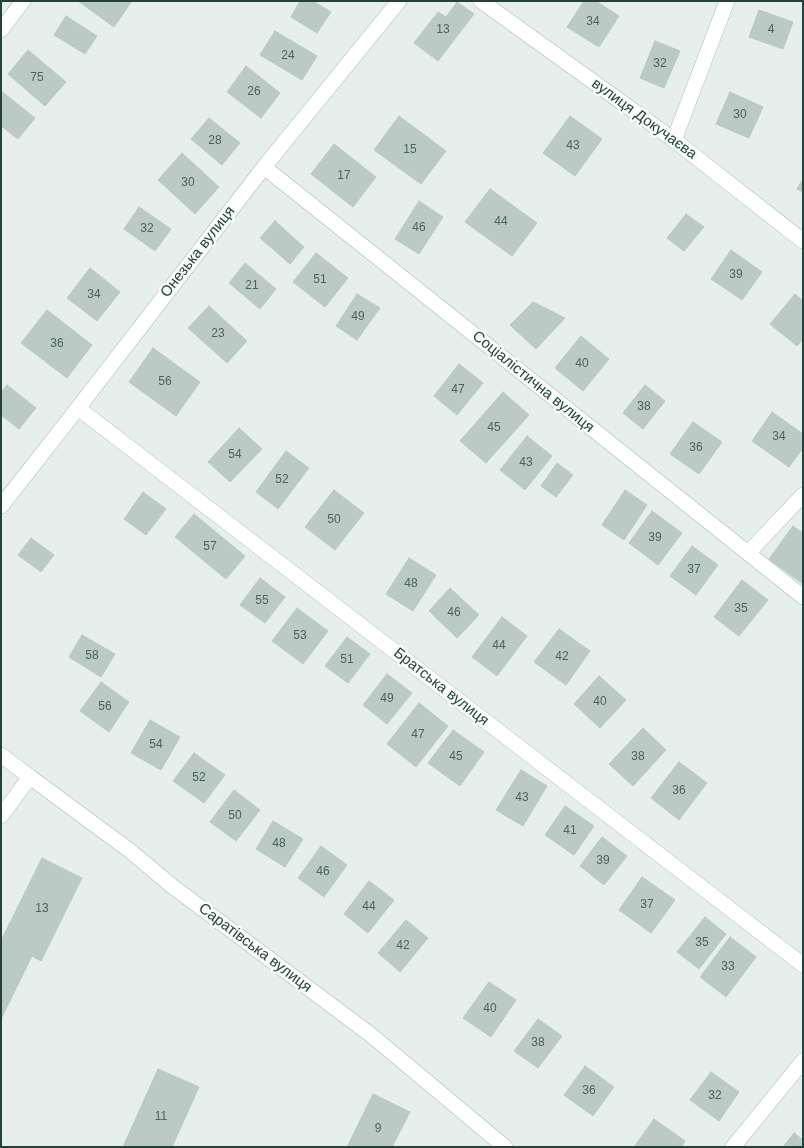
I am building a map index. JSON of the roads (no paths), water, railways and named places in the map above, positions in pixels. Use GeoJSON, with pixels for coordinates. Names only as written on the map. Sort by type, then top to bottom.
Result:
{"type":"FeatureCollection","features":[{"type":"Feature","properties":{"kind":"street"},"geometry":{"type":"LineString","coordinates":[[1,30],[23,1]]}},
{"type":"Feature","properties":{"kind":"street","name":"Онезька вулиця"},"geometry":{"type":"LineString","coordinates":[[1,506],[264,167],[399,1]]}},
{"type":"Feature","properties":{"kind":"street","name":"вулиця Докучаєва"},"geometry":{"type":"LineString","coordinates":[[481,1],[674,140],[803,241]]}},
{"type":"Feature","properties":{"kind":"street"},"geometry":{"type":"LineString","coordinates":[[674,140],[727,1]]}},
{"type":"Feature","properties":{"kind":"street","name":"Соціалістична вулиця"},"geometry":{"type":"LineString","coordinates":[[264,167],[803,597]]}},
{"type":"Feature","properties":{"kind":"street","name":"Братська вулиця"},"geometry":{"type":"LineString","coordinates":[[78,408],[803,965]]}},
{"type":"Feature","properties":{"kind":"street"},"geometry":{"type":"LineString","coordinates":[[748,553],[803,496]]}},
{"type":"Feature","properties":{"kind":"street","name":"Саратівська вулиця"},"geometry":{"type":"LineString","coordinates":[[1,755],[371,1035],[505,1147]]}},
{"type":"Feature","properties":{"kind":"street"},"geometry":{"type":"LineString","coordinates":[[1,816],[30,777]]}},
{"type":"Feature","properties":{"kind":"street"},"geometry":{"type":"LineString","coordinates":[[733,1147],[803,1061]]}}]}
